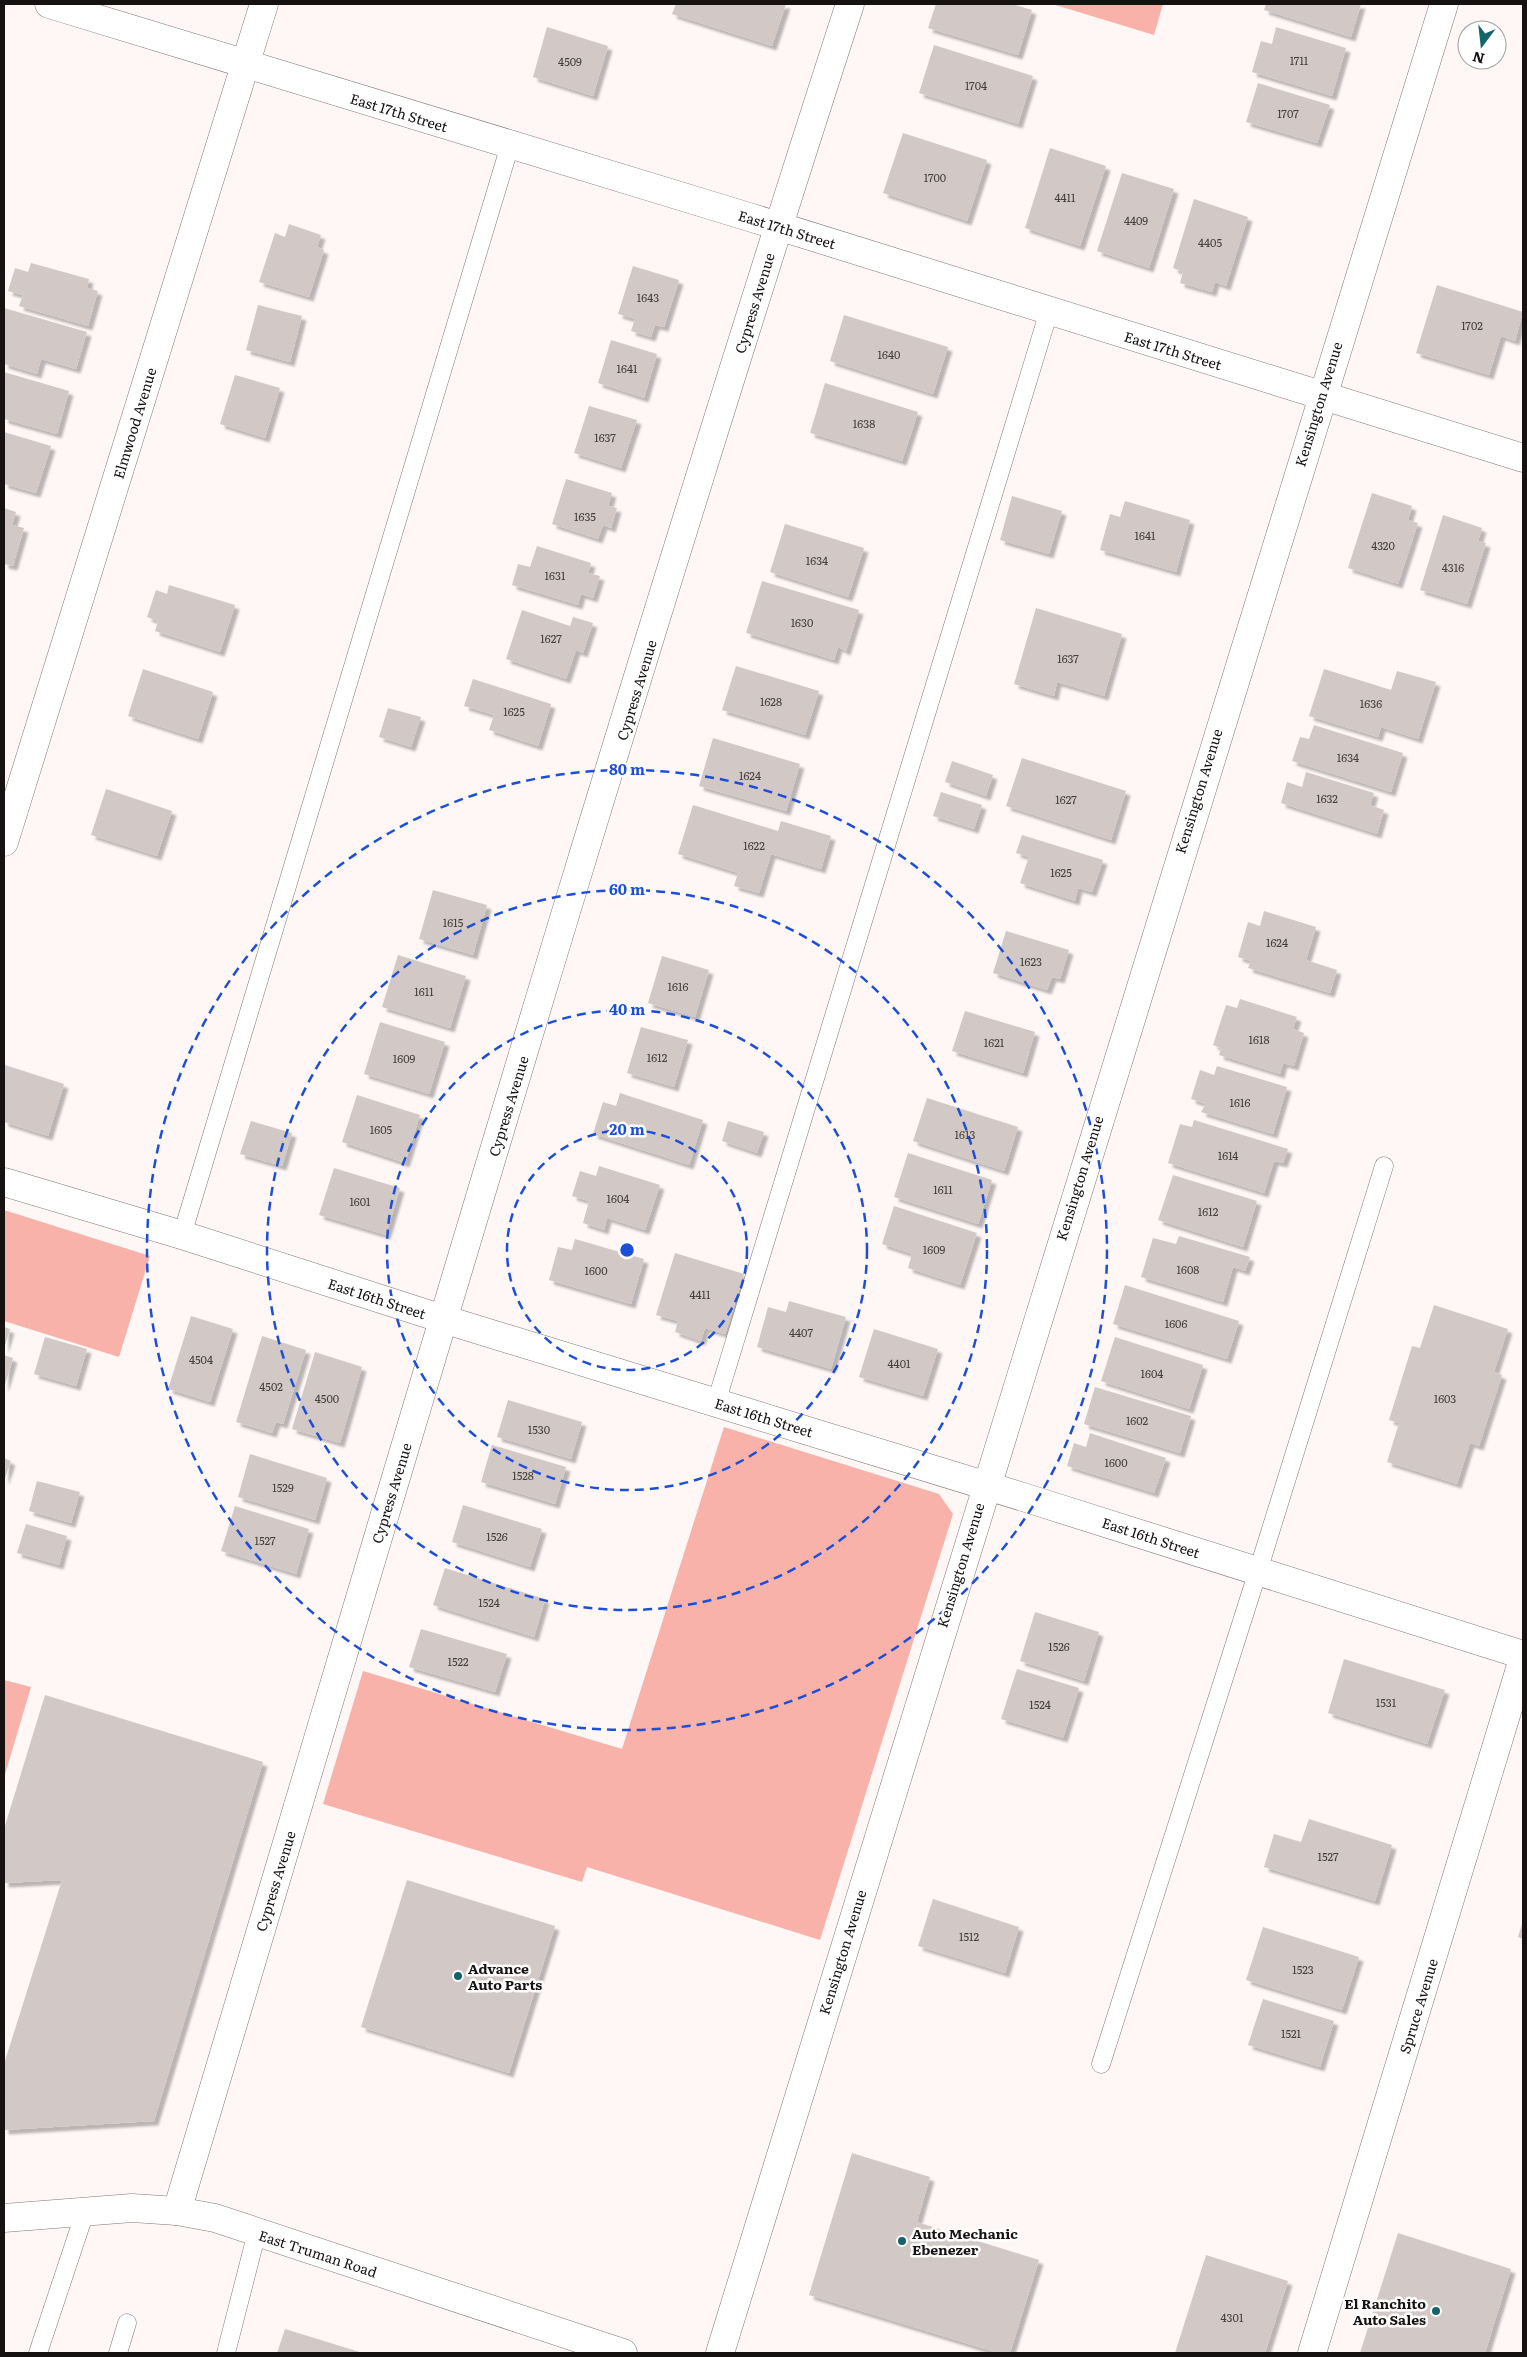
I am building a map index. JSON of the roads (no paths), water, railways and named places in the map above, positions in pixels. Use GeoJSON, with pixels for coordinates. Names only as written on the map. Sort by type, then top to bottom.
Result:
{"type":"FeatureCollection","features":[{"type":"Feature","properties":{"kind":"street","name":"East 17th Street"},"geometry":{"type":"LineString","coordinates":[[49,4],[778,226],[1523,458]]}},
{"type":"Feature","properties":{"kind":"street","name":"Elmwood Avenue"},"geometry":{"type":"LineString","coordinates":[[4,842],[264,4]]}},
{"type":"Feature","properties":{"kind":"street","name":"Cypress Avenue"},"geometry":{"type":"LineString","coordinates":[[177,2211],[443,1319],[778,226],[850,4]]}},
{"type":"Feature","properties":{"kind":"street","name":"Kensington Avenue"},"geometry":{"type":"LineString","coordinates":[[720,2353],[984,1485],[1320,395],[1444,4]]}},
{"type":"Feature","properties":{"kind":"street","name":"East 16th Street"},"geometry":{"type":"LineString","coordinates":[[4,1182],[182,1235],[443,1319],[984,1485],[1523,1655]]}},
{"type":"Feature","properties":{"kind":"street","name":"Spruce Avenue"},"geometry":{"type":"LineString","coordinates":[[1312,2353],[1523,1659]]}},
{"type":"Feature","properties":{"kind":"street","name":"East Truman Road"},"geometry":{"type":"LineString","coordinates":[[4,2218],[132,2208],[177,2211],[215,2218],[607,2351]]}},
{"type":"Feature","properties":{"kind":"lane"},"geometry":{"type":"LineString","coordinates":[[182,1235],[510,145]]}},
{"type":"Feature","properties":{"kind":"lane"},"geometry":{"type":"LineString","coordinates":[[716,1403],[1049,311]]}},
{"type":"Feature","properties":{"kind":"lane"},"geometry":{"type":"LineString","coordinates":[[1101,2064],[1258,1571],[1384,1166]]}},
{"type":"Feature","properties":{"kind":"lane"},"geometry":{"type":"LineString","coordinates":[[38,2353],[85,2212]]}},
{"type":"Feature","properties":{"kind":"lane"},"geometry":{"type":"LineString","coordinates":[[226,2353],[257,2232]]}},
{"type":"Feature","properties":{"kind":"lane"},"geometry":{"type":"LineString","coordinates":[[118,2353],[127,2323]]}},
{"type":"Feature","properties":{"kind":"place","name":"Advance Auto Parts"},"geometry":{"type":"Point","coordinates":[458,1976]}},
{"type":"Feature","properties":{"kind":"place","name":"Auto Mechanic Ebenezer"},"geometry":{"type":"Point","coordinates":[902,2241]}},
{"type":"Feature","properties":{"kind":"place","name":"El Ranchito Auto Sales"},"geometry":{"type":"Point","coordinates":[1436,2311]}}]}
